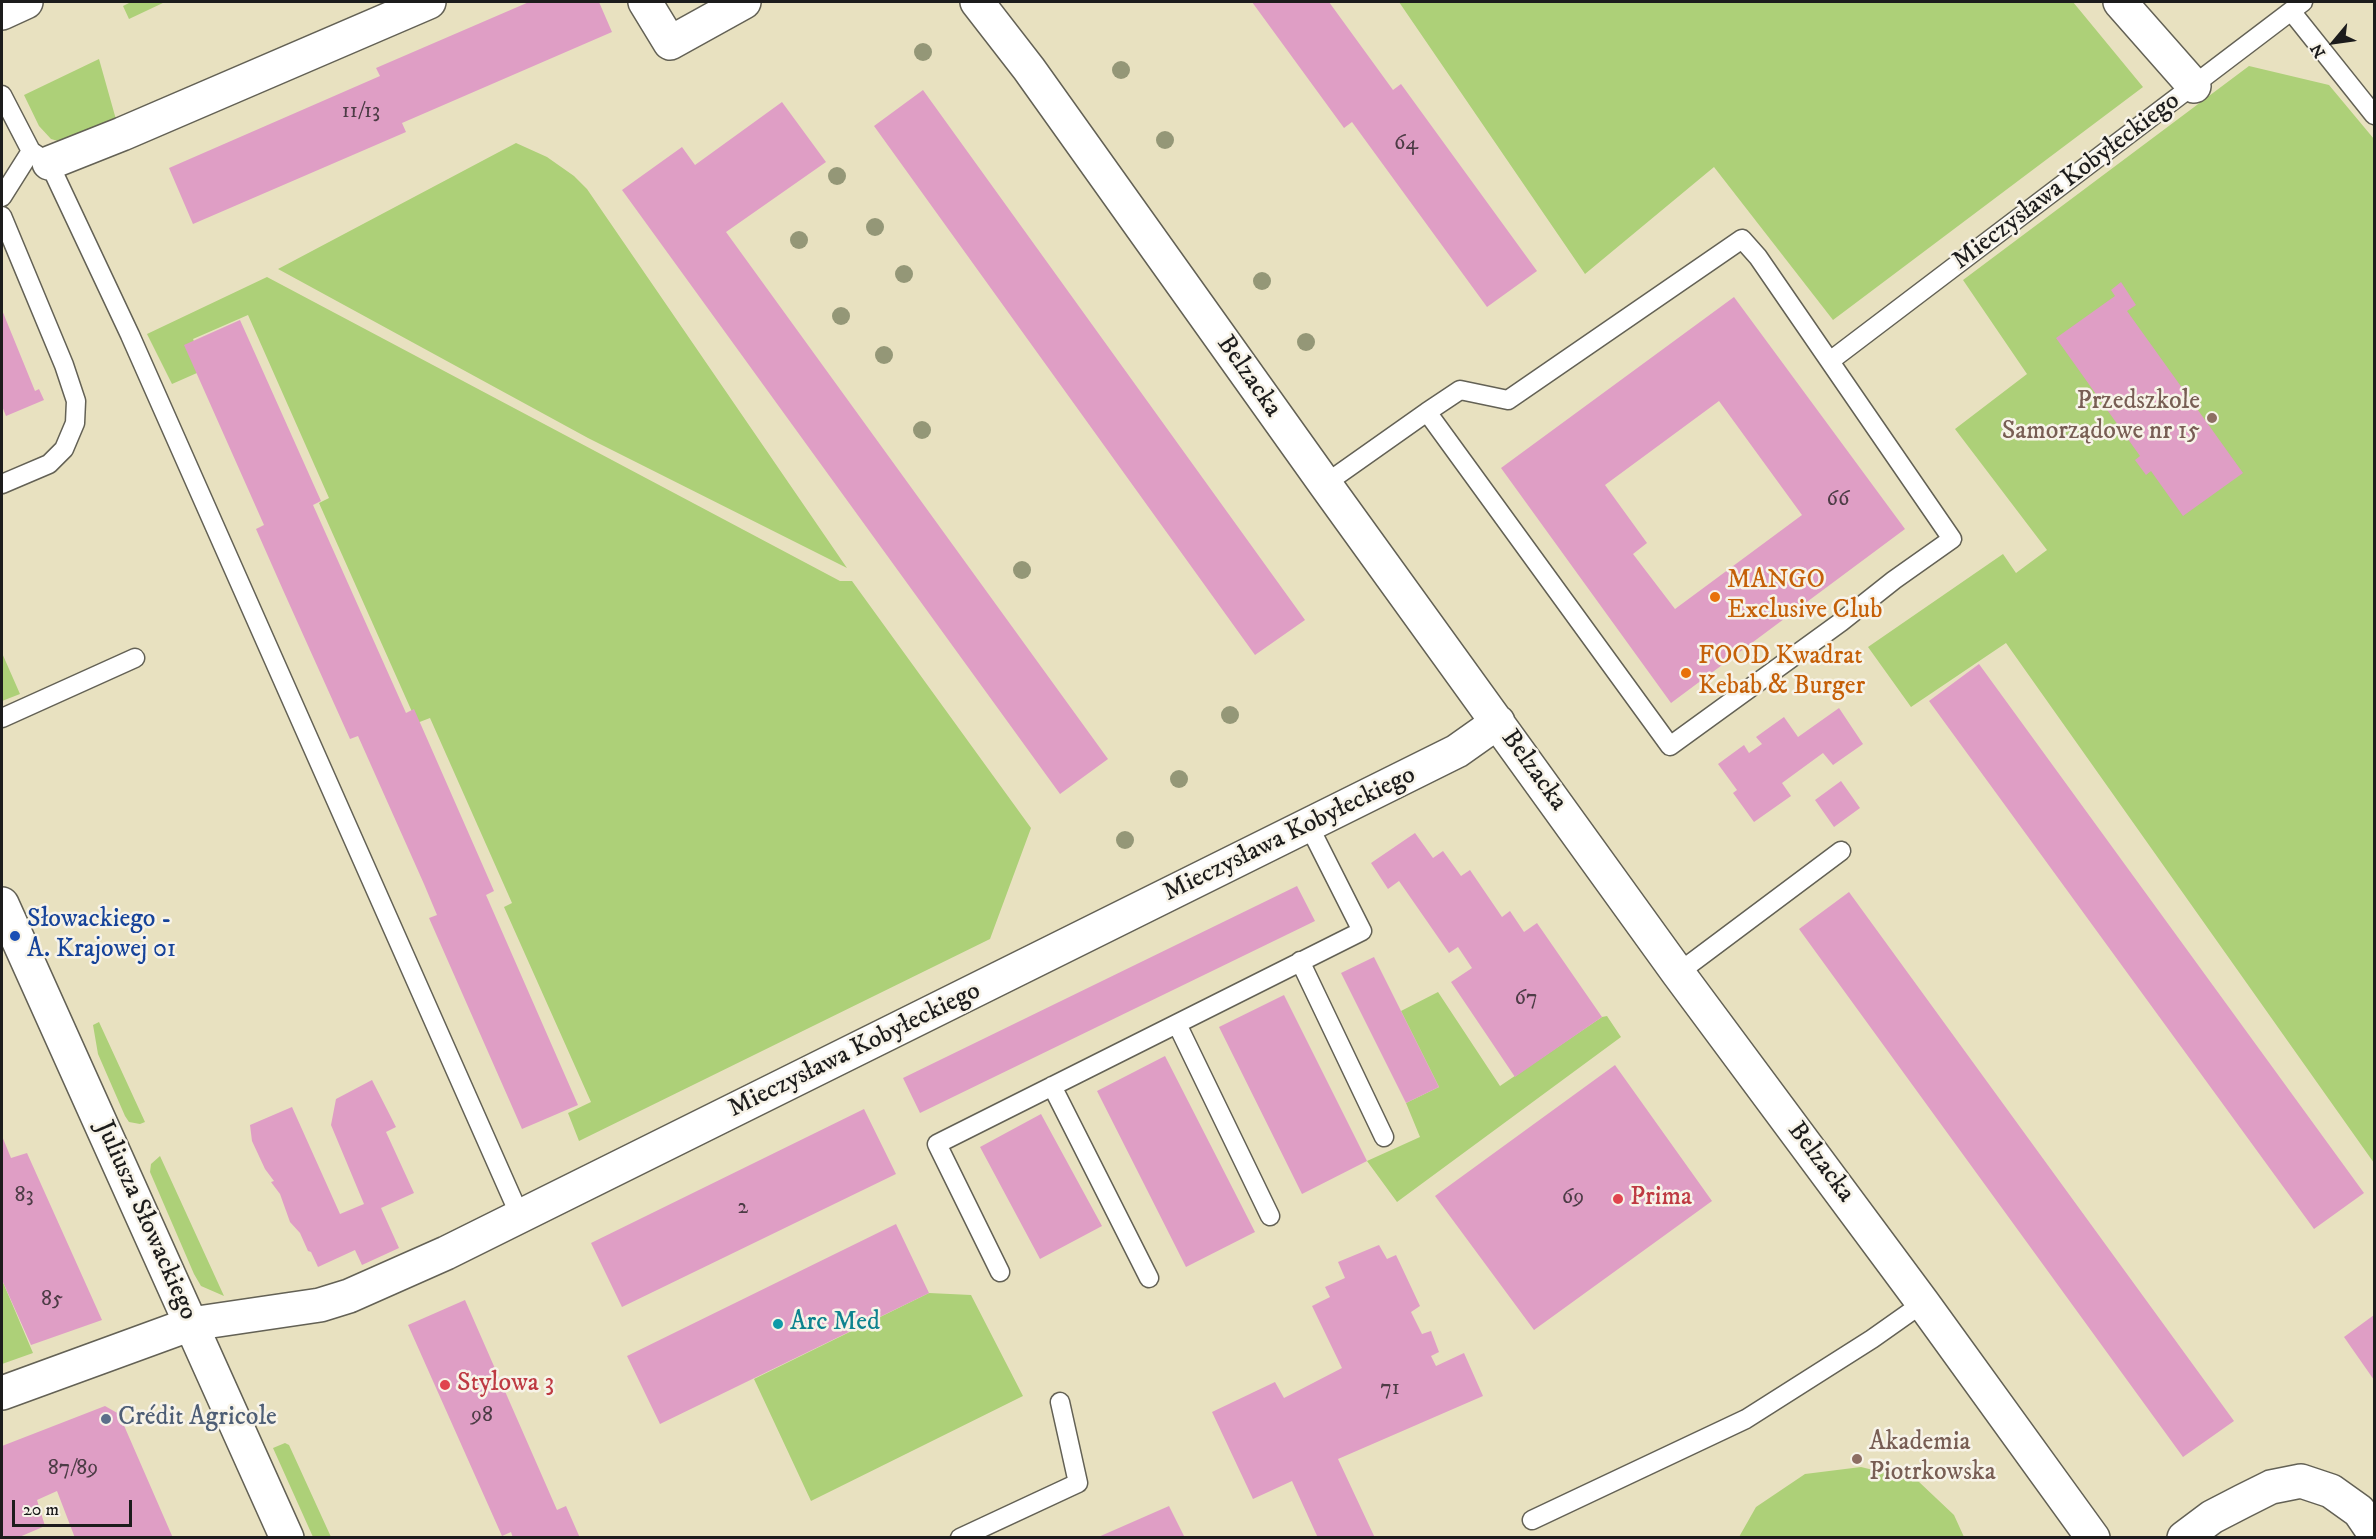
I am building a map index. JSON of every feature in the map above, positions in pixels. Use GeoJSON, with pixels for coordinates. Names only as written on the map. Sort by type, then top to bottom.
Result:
{"type":"FeatureCollection","features":[{"type":"Feature","properties":{"kind":"street"},"geometry":{"type":"LineString","coordinates":[[2,14],[26,2]]}},
{"type":"Feature","properties":{"kind":"street"},"geometry":{"type":"LineString","coordinates":[[40,157],[122,134],[429,2]]}},
{"type":"Feature","properties":{"kind":"street"},"geometry":{"type":"LineString","coordinates":[[645,2],[670,43],[744,2]]}},
{"type":"Feature","properties":{"kind":"street","name":"Belzacka"},"geometry":{"type":"LineString","coordinates":[[977,2],[1029,69],[1678,973],[1923,1303],[2093,1538]]}},
{"type":"Feature","properties":{"kind":"street"},"geometry":{"type":"LineString","coordinates":[[2120,2],[2194,86]]}},
{"type":"Feature","properties":{"kind":"street","name":"Mieczysława Kobyłeckiego"},"geometry":{"type":"LineString","coordinates":[[2,1393],[191,1324],[321,1305],[349,1296],[520,1216],[1309,826],[1457,751],[1498,722]]}},
{"type":"Feature","properties":{"kind":"street","name":"Juliusza Słowackiego"},"geometry":{"type":"LineString","coordinates":[[2,904],[287,1538]]}},
{"type":"Feature","properties":{"kind":"street"},"geometry":{"type":"LineString","coordinates":[[2184,1538],[2212,1517],[2271,1487],[2301,1481],[2331,1491],[2359,1511],[2374,1533]]}},
{"type":"Feature","properties":{"kind":"lane"},"geometry":{"type":"LineString","coordinates":[[2297,6],[2374,116]]}},
{"type":"Feature","properties":{"kind":"lane","name":"Mieczysława Kobyłeckiego"},"geometry":{"type":"LineString","coordinates":[[1830,361],[2297,6]]}},
{"type":"Feature","properties":{"kind":"lane"},"geometry":{"type":"LineString","coordinates":[[2,95],[40,157],[130,335],[520,1216]]}},
{"type":"Feature","properties":{"kind":"lane"},"geometry":{"type":"LineString","coordinates":[[2,197],[40,157]]}},
{"type":"Feature","properties":{"kind":"lane"},"geometry":{"type":"LineString","coordinates":[[2,216],[60,354],[76,401],[75,423],[64,449],[50,464],[2,484]]}},
{"type":"Feature","properties":{"kind":"lane"},"geometry":{"type":"LineString","coordinates":[[1325,484],[1427,412],[1460,390],[1508,400],[1742,239],[1758,257],[1952,539],[1670,746],[1427,412]]}},
{"type":"Feature","properties":{"kind":"lane"},"geometry":{"type":"LineString","coordinates":[[2,718],[135,658]]}},
{"type":"Feature","properties":{"kind":"lane"},"geometry":{"type":"LineString","coordinates":[[1000,1272],[937,1144],[1362,930],[1309,826]]}},
{"type":"Feature","properties":{"kind":"lane"},"geometry":{"type":"LineString","coordinates":[[1678,973],[1841,851]]}},
{"type":"Feature","properties":{"kind":"lane"},"geometry":{"type":"LineString","coordinates":[[1300,961],[1384,1137]]}},
{"type":"Feature","properties":{"kind":"lane"},"geometry":{"type":"LineString","coordinates":[[1177,1024],[1270,1216]]}},
{"type":"Feature","properties":{"kind":"lane"},"geometry":{"type":"LineString","coordinates":[[1052,1086],[1149,1278]]}},
{"type":"Feature","properties":{"kind":"lane"},"geometry":{"type":"LineString","coordinates":[[1532,1520],[1746,1419],[1872,1339],[1923,1303]]}},
{"type":"Feature","properties":{"kind":"lane"},"geometry":{"type":"LineString","coordinates":[[960,1538],[1078,1483],[1060,1401]]}},
{"type":"Feature","properties":{"kind":"green space"},"geometry":{"type":"Polygon","coordinates":[[[131,2],[165,2],[129,19],[123,6],[131,2]]]}},
{"type":"Feature","properties":{"kind":"green space"},"geometry":{"type":"Polygon","coordinates":[[[1399,2],[2073,2],[2143,87],[1833,320],[1714,167],[1585,274],[1399,2]]]}},
{"type":"Feature","properties":{"kind":"green space"},"geometry":{"type":"Polygon","coordinates":[[[99,59],[117,123],[65,143],[51,139],[39,126],[24,95],[99,59]]]}},
{"type":"Feature","properties":{"kind":"green space"},"geometry":{"type":"Polygon","coordinates":[[[2249,66],[2329,85],[2374,139],[2374,1163],[2006,643],[1911,707],[1868,647],[2003,554],[2016,573],[2047,550],[1955,429],[2027,374],[1963,280],[2249,66]]]}},
{"type":"Feature","properties":{"kind":"green space"},"geometry":{"type":"Polygon","coordinates":[[[516,143],[547,157],[574,176],[587,189],[847,568],[588,438],[278,269],[516,143]]]}},
{"type":"Feature","properties":{"kind":"green space"},"geometry":{"type":"Polygon","coordinates":[[[267,277],[840,581],[852,581],[1031,828],[990,939],[579,1141],[568,1113],[591,1102],[504,907],[512,903],[430,718],[417,723],[319,503],[329,498],[248,315],[193,339],[206,369],[172,384],[147,334],[267,277]]]}},
{"type":"Feature","properties":{"kind":"green space"},"geometry":{"type":"Polygon","coordinates":[[[2,653],[20,694],[2,701],[2,653]]]}},
{"type":"Feature","properties":{"kind":"green space"},"geometry":{"type":"Polygon","coordinates":[[[1438,992],[1500,1086],[1602,1017],[1607,1016],[1621,1037],[1397,1202],[1367,1161],[1420,1137],[1406,1103],[1439,1087],[1401,1011],[1438,992]]]}},
{"type":"Feature","properties":{"kind":"green space"},"geometry":{"type":"Polygon","coordinates":[[[99,1022],[145,1122],[140,1124],[129,1122],[125,1116],[98,1054],[93,1025],[99,1022]]]}},
{"type":"Feature","properties":{"kind":"green space"},"geometry":{"type":"Polygon","coordinates":[[[160,1156],[224,1296],[201,1286],[194,1274],[150,1172],[151,1164],[160,1156]]]}},
{"type":"Feature","properties":{"kind":"green space"},"geometry":{"type":"Polygon","coordinates":[[[2,1280],[33,1353],[2,1364],[2,1280]]]}},
{"type":"Feature","properties":{"kind":"green space"},"geometry":{"type":"Polygon","coordinates":[[[929,1293],[971,1295],[1023,1396],[811,1501],[754,1379],[929,1293]]]}},
{"type":"Feature","properties":{"kind":"green space"},"geometry":{"type":"Polygon","coordinates":[[[285,1443],[289,1445],[331,1537],[313,1537],[273,1448],[285,1443]]]}},
{"type":"Feature","properties":{"kind":"green space"},"geometry":{"type":"Polygon","coordinates":[[[1861,1467],[1918,1481],[1954,1515],[1964,1537],[1739,1537],[1756,1507],[1805,1474],[1861,1467]]]}},
{"type":"Feature","properties":{"kind":"building"},"geometry":{"type":"Polygon","coordinates":[[[529,2],[599,2],[612,32],[402,123],[406,132],[193,224],[169,168],[380,76],[376,68],[529,2]]]}},
{"type":"Feature","properties":{"kind":"building"},"geometry":{"type":"Polygon","coordinates":[[[1252,2],[1329,2],[1393,90],[1401,84],[1537,271],[1487,307],[1352,122],[1344,128],[1252,2]]]}},
{"type":"Feature","properties":{"kind":"building"},"geometry":{"type":"Polygon","coordinates":[[[923,90],[1305,620],[1255,655],[874,126],[923,90]]]}},
{"type":"Feature","properties":{"kind":"building"},"geometry":{"type":"Polygon","coordinates":[[[782,102],[826,162],[726,232],[1108,759],[1060,794],[622,190],[682,147],[695,165],[782,102]]]}},
{"type":"Feature","properties":{"kind":"building"},"geometry":{"type":"Polygon","coordinates":[[[2121,282],[2136,305],[2127,311],[2243,473],[2183,516],[2151,471],[2146,475],[2135,460],[2140,456],[2056,338],[2115,296],[2111,290],[2121,282]]]}},
{"type":"Feature","properties":{"kind":"building"},"geometry":{"type":"Polygon","coordinates":[[[1734,297],[1905,529],[1671,703],[1501,468],[1734,297]],[[1719,401],[1605,485],[1647,543],[1633,554],[1675,609],[1802,515],[1719,401]]]}},
{"type":"Feature","properties":{"kind":"building"},"geometry":{"type":"Polygon","coordinates":[[[2,310],[35,391],[39,389],[44,400],[6,416],[2,406],[2,310]]]}},
{"type":"Feature","properties":{"kind":"building"},"geometry":{"type":"Polygon","coordinates":[[[240,320],[321,501],[313,505],[406,713],[414,709],[494,891],[486,895],[578,1105],[522,1129],[429,918],[437,915],[424,884],[358,736],[350,739],[283,590],[256,529],[264,525],[184,345],[240,320]]]}},
{"type":"Feature","properties":{"kind":"building"},"geometry":{"type":"Polygon","coordinates":[[[1979,664],[2364,1193],[2314,1229],[1929,701],[1979,664]]]}},
{"type":"Feature","properties":{"kind":"building"},"geometry":{"type":"Polygon","coordinates":[[[1839,708],[1863,744],[1833,765],[1823,753],[1782,783],[1791,796],[1754,822],[1733,793],[1737,790],[1718,764],[1744,745],[1749,753],[1762,744],[1756,737],[1784,717],[1798,737],[1839,708]]]}},
{"type":"Feature","properties":{"kind":"building"},"geometry":{"type":"Polygon","coordinates":[[[1841,781],[1860,808],[1834,827],[1815,800],[1841,781]]]}},
{"type":"Feature","properties":{"kind":"building"},"geometry":{"type":"Polygon","coordinates":[[[1415,833],[1433,858],[1443,851],[1461,876],[1470,870],[1502,917],[1510,911],[1524,932],[1537,923],[1602,1017],[1515,1077],[1451,982],[1472,968],[1458,947],[1449,953],[1399,881],[1388,889],[1371,863],[1415,833]]]}},
{"type":"Feature","properties":{"kind":"building"},"geometry":{"type":"Polygon","coordinates":[[[1297,886],[1315,921],[920,1113],[903,1078],[1297,886]]]}},
{"type":"Feature","properties":{"kind":"building"},"geometry":{"type":"Polygon","coordinates":[[[1849,892],[2234,1421],[2183,1457],[1799,929],[1849,892]]]}},
{"type":"Feature","properties":{"kind":"building"},"geometry":{"type":"Polygon","coordinates":[[[1374,957],[1439,1087],[1406,1103],[1341,973],[1374,957]]]}},
{"type":"Feature","properties":{"kind":"building"},"geometry":{"type":"Polygon","coordinates":[[[1284,995],[1367,1161],[1302,1194],[1219,1027],[1284,995]]]}},
{"type":"Feature","properties":{"kind":"building"},"geometry":{"type":"Polygon","coordinates":[[[1165,1056],[1255,1232],[1186,1267],[1097,1091],[1165,1056]]]}},
{"type":"Feature","properties":{"kind":"building"},"geometry":{"type":"Polygon","coordinates":[[[1615,1065],[1712,1201],[1534,1330],[1435,1196],[1615,1065]]]}},
{"type":"Feature","properties":{"kind":"building"},"geometry":{"type":"Polygon","coordinates":[[[372,1080],[396,1127],[386,1132],[414,1193],[381,1208],[399,1248],[362,1265],[355,1250],[318,1267],[300,1233],[290,1222],[280,1194],[271,1182],[274,1181],[265,1169],[252,1141],[250,1125],[292,1107],[340,1214],[364,1204],[331,1125],[336,1099],[372,1080]]]}},
{"type":"Feature","properties":{"kind":"building"},"geometry":{"type":"Polygon","coordinates":[[[864,1109],[896,1174],[622,1307],[591,1243],[864,1109]]]}},
{"type":"Feature","properties":{"kind":"building"},"geometry":{"type":"Polygon","coordinates":[[[1041,1114],[1102,1226],[1040,1259],[980,1147],[1041,1114]]]}},
{"type":"Feature","properties":{"kind":"building"},"geometry":{"type":"Polygon","coordinates":[[[2,1136],[11,1158],[27,1153],[102,1320],[31,1345],[2,1280],[2,1136]]]}},
{"type":"Feature","properties":{"kind":"building","name":"Arc Med"},"geometry":{"type":"Polygon","coordinates":[[[896,1224],[929,1293],[660,1424],[627,1356],[896,1224]]]}},
{"type":"Feature","properties":{"kind":"building"},"geometry":{"type":"Polygon","coordinates":[[[1379,1245],[1387,1259],[1396,1255],[1420,1306],[1411,1312],[1422,1334],[1431,1331],[1439,1352],[1431,1356],[1436,1366],[1464,1353],[1483,1396],[1338,1459],[1375,1538],[1318,1538],[1292,1481],[1253,1499],[1212,1412],[1275,1382],[1284,1398],[1342,1368],[1312,1306],[1330,1297],[1325,1287],[1345,1278],[1338,1262],[1379,1245]]]}},
{"type":"Feature","properties":{"kind":"building"},"geometry":{"type":"Polygon","coordinates":[[[465,1300],[557,1510],[566,1506],[580,1538],[513,1538],[511,1532],[502,1536],[408,1325],[465,1300]]]}},
{"type":"Feature","properties":{"kind":"building"},"geometry":{"type":"Polygon","coordinates":[[[2374,1315],[2374,1380],[2344,1337],[2374,1315]]]}},
{"type":"Feature","properties":{"kind":"building"},"geometry":{"type":"Polygon","coordinates":[[[105,1406],[119,1414],[173,1538],[75,1538],[57,1491],[37,1500],[45,1526],[17,1538],[4,1538],[2,1531],[2,1446],[105,1406]]]}},
{"type":"Feature","properties":{"kind":"building"},"geometry":{"type":"Polygon","coordinates":[[[1169,1506],[1185,1538],[1096,1538],[1169,1506]]]}},
{"type":"Feature","properties":{"kind":"place","name":"Przedszkole Samorządowe nr 15"},"geometry":{"type":"Point","coordinates":[2212,418]}},
{"type":"Feature","properties":{"kind":"place","name":"MANGO Exclusive Club"},"geometry":{"type":"Point","coordinates":[1715,597]}},
{"type":"Feature","properties":{"kind":"place","name":"FOOD Kwadrat Kebab & Burger"},"geometry":{"type":"Point","coordinates":[1686,673]}},
{"type":"Feature","properties":{"kind":"place","name":"Słowackiego - A. Krajowej 01"},"geometry":{"type":"Point","coordinates":[15,936]}},
{"type":"Feature","properties":{"kind":"place","name":"Prima"},"geometry":{"type":"Point","coordinates":[1618,1199]}},
{"type":"Feature","properties":{"kind":"place","name":"Arc Med"},"geometry":{"type":"Point","coordinates":[778,1324]}},
{"type":"Feature","properties":{"kind":"place","name":"Stylowa 3"},"geometry":{"type":"Point","coordinates":[445,1385]}},
{"type":"Feature","properties":{"kind":"place","name":"Crédit Agricole"},"geometry":{"type":"Point","coordinates":[106,1419]}},
{"type":"Feature","properties":{"kind":"place","name":"Akademia Piotrkowska"},"geometry":{"type":"Point","coordinates":[1857,1459]}}]}
